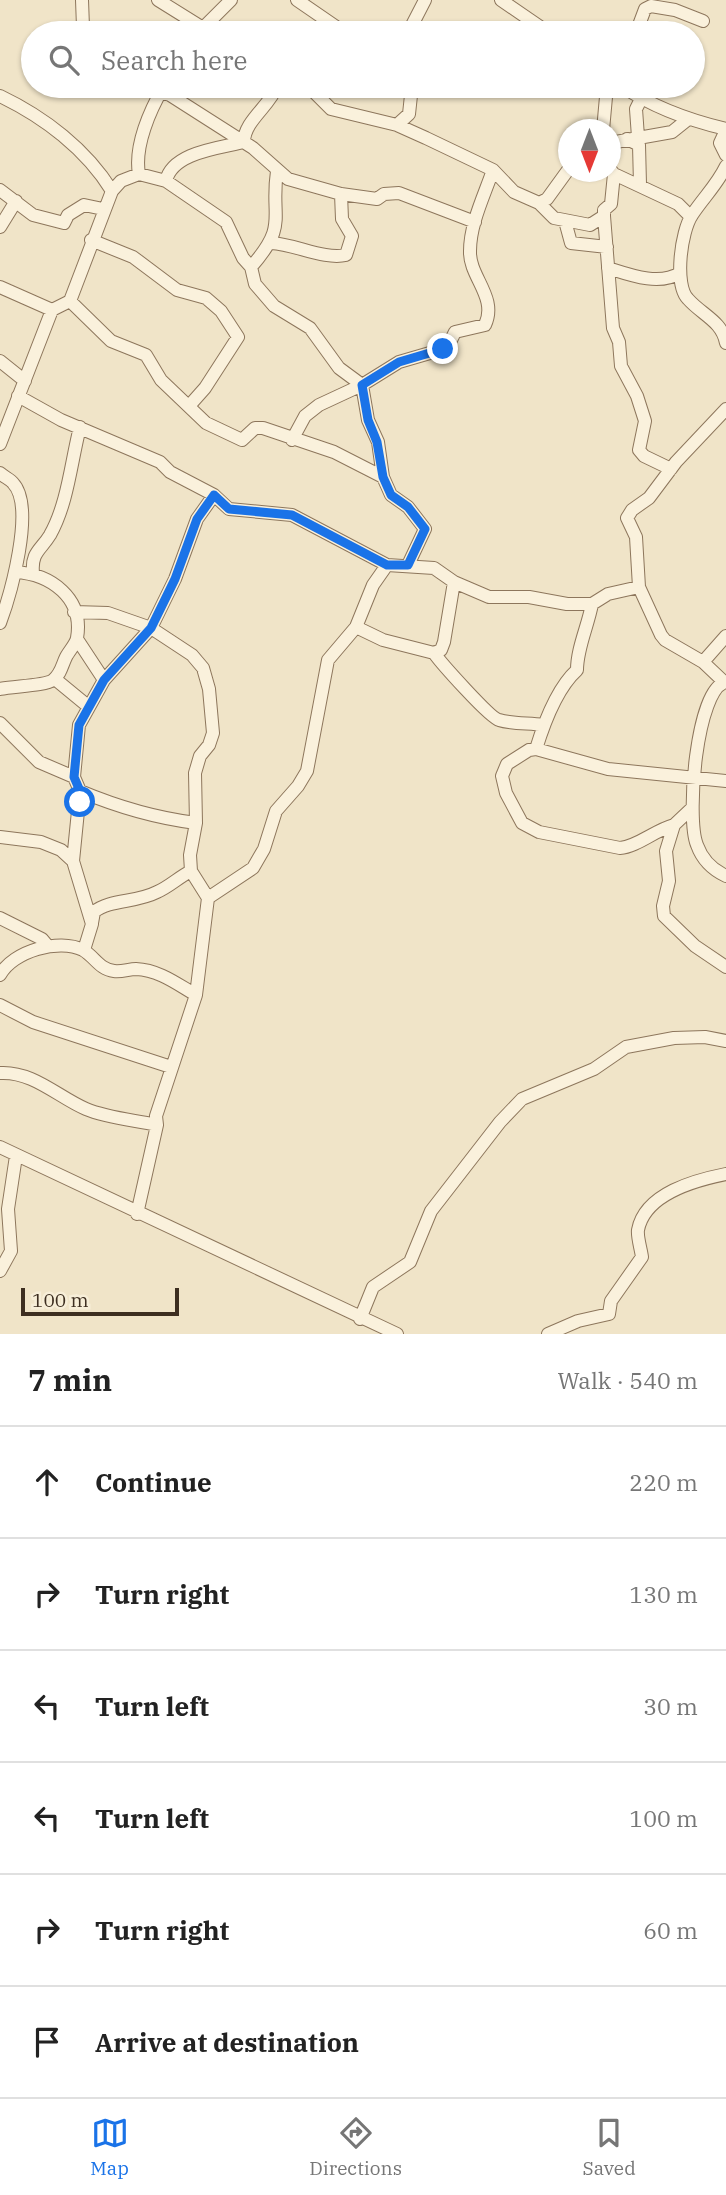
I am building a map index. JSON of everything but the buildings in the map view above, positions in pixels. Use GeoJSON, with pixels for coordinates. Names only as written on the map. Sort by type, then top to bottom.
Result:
{"type":"FeatureCollection","features":[{"type":"Feature","properties":{"kind":"street"},"geometry":{"type":"LineString","coordinates":[[82,0],[83,21]]}},
{"type":"Feature","properties":{"kind":"street"},"geometry":{"type":"LineString","coordinates":[[158,0],[188,21]]}},
{"type":"Feature","properties":{"kind":"street"},"geometry":{"type":"LineString","coordinates":[[212,21],[231,0]]}},
{"type":"Feature","properties":{"kind":"street"},"geometry":{"type":"LineString","coordinates":[[297,0],[325,21]]}},
{"type":"Feature","properties":{"kind":"street"},"geometry":{"type":"LineString","coordinates":[[414,21],[425,0]]}},
{"type":"Feature","properties":{"kind":"street"},"geometry":{"type":"LineString","coordinates":[[500,0],[531,21]]}},
{"type":"Feature","properties":{"kind":"street"},"geometry":{"type":"LineString","coordinates":[[521,14],[527,0]]}},
{"type":"Feature","properties":{"kind":"street"},"geometry":{"type":"LineString","coordinates":[[640,21],[645,9],[651,6],[703,21]]}},
{"type":"Feature","properties":{"kind":"street"},"geometry":{"type":"LineString","coordinates":[[0,96],[79,149],[98,168],[112,191]]}},
{"type":"Feature","properties":{"kind":"street"},"geometry":{"type":"LineString","coordinates":[[139,174],[137,163],[144,134],[159,98]]}},
{"type":"Feature","properties":{"kind":"street"},"geometry":{"type":"LineString","coordinates":[[178,98],[273,163],[277,171],[288,179],[341,194],[377,199],[384,194],[399,193],[475,222]]}},
{"type":"Feature","properties":{"kind":"street"},"geometry":{"type":"LineString","coordinates":[[244,142],[247,127],[265,109],[271,98]]}},
{"type":"Feature","properties":{"kind":"street"},"geometry":{"type":"LineString","coordinates":[[320,98],[331,109],[397,125],[492,170],[523,199],[539,204],[554,218],[590,225],[604,216]]}},
{"type":"Feature","properties":{"kind":"street"},"geometry":{"type":"LineString","coordinates":[[397,125],[409,114],[411,98]]}},
{"type":"Feature","properties":{"kind":"street"},"geometry":{"type":"LineString","coordinates":[[604,119],[606,98]]}},
{"type":"Feature","properties":{"kind":"street"},"geometry":{"type":"LineString","coordinates":[[632,138],[636,109],[641,99],[687,120],[726,130],[720,143],[726,155]]}},
{"type":"Feature","properties":{"kind":"street"},"geometry":{"type":"LineString","coordinates":[[621,141],[672,132],[687,120]]}},
{"type":"Feature","properties":{"kind":"street"},"geometry":{"type":"LineString","coordinates":[[632,138],[639,145],[640,184]]}},
{"type":"Feature","properties":{"kind":"street"},"geometry":{"type":"LineString","coordinates":[[166,181],[173,169],[189,156],[244,142]]}},
{"type":"Feature","properties":{"kind":"street"},"geometry":{"type":"LineString","coordinates":[[726,166],[715,187],[690,216],[680,273],[685,296],[721,326],[726,357]]}},
{"type":"Feature","properties":{"kind":"street"},"geometry":{"type":"LineString","coordinates":[[292,440],[305,416],[319,405],[362,385],[399,362],[447,348],[455,332],[485,325],[488,301],[469,254],[475,222],[492,170]]}},
{"type":"Feature","properties":{"kind":"street"},"geometry":{"type":"LineString","coordinates":[[251,267],[271,243],[276,229],[274,194],[277,171]]}},
{"type":"Feature","properties":{"kind":"street"},"geometry":{"type":"LineString","coordinates":[[0,444],[52,310],[70,301],[91,240],[112,191],[121,181],[139,174],[166,181],[226,222],[243,258],[251,267],[255,284],[274,306],[310,328],[339,368],[362,385],[383,477],[391,495],[408,507],[425,529],[408,565]]}},
{"type":"Feature","properties":{"kind":"street"},"geometry":{"type":"LineString","coordinates":[[621,175],[640,184],[650,193],[685,208],[690,216]]}},
{"type":"Feature","properties":{"kind":"street"},"geometry":{"type":"LineString","coordinates":[[539,204],[547,199],[560,182]]}},
{"type":"Feature","properties":{"kind":"street"},"geometry":{"type":"LineString","coordinates":[[612,182],[611,204],[604,210],[604,216],[613,328],[619,342],[621,366],[638,396],[645,421],[639,450],[644,456],[671,469]]}},
{"type":"Feature","properties":{"kind":"street"},"geometry":{"type":"LineString","coordinates":[[0,190],[33,215],[64,223],[68,215],[84,205],[103,209]]}},
{"type":"Feature","properties":{"kind":"street"},"geometry":{"type":"LineString","coordinates":[[271,243],[299,247],[313,253],[346,255],[352,236],[342,219],[341,194]]}},
{"type":"Feature","properties":{"kind":"street"},"geometry":{"type":"LineString","coordinates":[[0,227],[16,201]]}},
{"type":"Feature","properties":{"kind":"street"},"geometry":{"type":"LineString","coordinates":[[565,221],[571,243],[607,247]]}},
{"type":"Feature","properties":{"kind":"street"},"geometry":{"type":"LineString","coordinates":[[91,240],[133,257],[177,290],[206,298],[234,328],[238,337],[236,344],[225,353],[205,388],[189,406]]}},
{"type":"Feature","properties":{"kind":"street"},"geometry":{"type":"LineString","coordinates":[[608,268],[631,276],[670,279],[680,273]]}},
{"type":"Feature","properties":{"kind":"street"},"geometry":{"type":"LineString","coordinates":[[0,287],[52,310]]}},
{"type":"Feature","properties":{"kind":"street"},"geometry":{"type":"LineString","coordinates":[[70,301],[111,341],[146,355],[161,380],[206,423],[245,440],[251,431],[259,428],[334,452],[383,477]]}},
{"type":"Feature","properties":{"kind":"street"},"geometry":{"type":"LineString","coordinates":[[0,361],[25,381]]}},
{"type":"Feature","properties":{"kind":"street"},"geometry":{"type":"LineString","coordinates":[[18,396],[160,462],[170,472],[214,495],[229,509],[292,515],[387,565],[434,568],[454,582],[489,597],[529,597],[567,604],[592,604],[608,594],[639,587]]}},
{"type":"Feature","properties":{"kind":"street"},"geometry":{"type":"LineString","coordinates":[[726,409],[671,469],[649,498],[632,510],[627,518],[636,537],[639,587],[665,640],[703,662],[724,682],[708,701],[693,779],[692,808],[693,832],[699,850],[715,871],[726,876]]}},
{"type":"Feature","properties":{"kind":"street"},"geometry":{"type":"LineString","coordinates":[[33,573],[36,549],[52,532],[71,473],[80,427]]}},
{"type":"Feature","properties":{"kind":"street"},"geometry":{"type":"LineString","coordinates":[[0,473],[14,484],[20,496],[22,535],[15,572],[0,623]]}},
{"type":"Feature","properties":{"kind":"street"},"geometry":{"type":"LineString","coordinates":[[92,924],[73,861],[80,791],[74,777],[79,725],[104,680],[151,628],[175,579],[197,519],[214,495]]}},
{"type":"Feature","properties":{"kind":"street"},"geometry":{"type":"LineString","coordinates":[[22,535],[36,549]]}},
{"type":"Feature","properties":{"kind":"street"},"geometry":{"type":"LineString","coordinates":[[208,898],[253,867],[260,858],[275,811],[299,786],[307,771],[328,660],[356,627],[373,585],[387,565]]}},
{"type":"Feature","properties":{"kind":"street"},"geometry":{"type":"LineString","coordinates":[[15,572],[33,573],[54,581],[65,592],[74,612],[77,639],[104,680]]}},
{"type":"Feature","properties":{"kind":"street"},"geometry":{"type":"LineString","coordinates":[[356,627],[383,640],[434,653],[441,650],[454,582]]}},
{"type":"Feature","properties":{"kind":"street"},"geometry":{"type":"LineString","coordinates":[[537,749],[543,725],[555,705],[561,684],[577,670],[577,656],[587,630],[592,604]]}},
{"type":"Feature","properties":{"kind":"street"},"geometry":{"type":"LineString","coordinates":[[74,612],[108,613],[151,628],[192,655],[204,668],[209,690],[213,733],[209,745],[200,756],[195,773],[196,823],[190,855],[191,871],[208,898],[196,995],[156,1116],[157,1125],[137,1213]]}},
{"type":"Feature","properties":{"kind":"street"},"geometry":{"type":"LineString","coordinates":[[703,662],[726,636]]}},
{"type":"Feature","properties":{"kind":"street"},"geometry":{"type":"LineString","coordinates":[[0,689],[55,679],[77,639]]}},
{"type":"Feature","properties":{"kind":"street"},"geometry":{"type":"LineString","coordinates":[[434,653],[444,669],[468,689],[490,716],[498,720],[543,725]]}},
{"type":"Feature","properties":{"kind":"street"},"geometry":{"type":"LineString","coordinates":[[55,679],[89,707]]}},
{"type":"Feature","properties":{"kind":"street"},"geometry":{"type":"LineString","coordinates":[[0,723],[39,762],[74,777]]}},
{"type":"Feature","properties":{"kind":"street"},"geometry":{"type":"LineString","coordinates":[[692,808],[674,825],[656,830],[630,847],[620,848],[526,827],[506,793],[502,776],[507,764],[529,750],[537,749],[608,769],[726,781]]}},
{"type":"Feature","properties":{"kind":"street"},"geometry":{"type":"LineString","coordinates":[[80,791],[158,818],[196,823]]}},
{"type":"Feature","properties":{"kind":"street"},"geometry":{"type":"LineString","coordinates":[[674,825],[666,851],[669,881],[663,906],[664,916],[695,946],[726,967]]}},
{"type":"Feature","properties":{"kind":"street"},"geometry":{"type":"LineString","coordinates":[[0,837],[41,842],[61,850],[73,861]]}},
{"type":"Feature","properties":{"kind":"street"},"geometry":{"type":"LineString","coordinates":[[84,950],[94,912],[101,906],[115,902],[124,904],[160,891],[191,871]]}},
{"type":"Feature","properties":{"kind":"street"},"geometry":{"type":"LineString","coordinates":[[0,918],[42,939],[47,945]]}},
{"type":"Feature","properties":{"kind":"street"},"geometry":{"type":"LineString","coordinates":[[0,975],[15,960],[47,945],[84,950],[99,966],[114,971],[137,969],[159,973],[196,995]]}},
{"type":"Feature","properties":{"kind":"street"},"geometry":{"type":"LineString","coordinates":[[0,1005],[33,1022],[171,1067]]}},
{"type":"Feature","properties":{"kind":"street"},"geometry":{"type":"LineString","coordinates":[[360,1319],[373,1287],[410,1262],[431,1211],[500,1122],[522,1099],[594,1069],[626,1047],[674,1038],[705,1037],[726,1041]]}},
{"type":"Feature","properties":{"kind":"street"},"geometry":{"type":"LineString","coordinates":[[0,1073],[28,1079],[54,1089],[86,1109],[157,1125]]}},
{"type":"Feature","properties":{"kind":"street"},"geometry":{"type":"LineString","coordinates":[[0,1147],[360,1319],[397,1334]]}},
{"type":"Feature","properties":{"kind":"street"},"geometry":{"type":"LineString","coordinates":[[0,1271],[11,1251],[8,1209],[16,1156]]}},
{"type":"Feature","properties":{"kind":"street"},"geometry":{"type":"LineString","coordinates":[[548,1334],[565,1325],[609,1314],[611,1301],[642,1256],[638,1231],[646,1212],[674,1188],[693,1180],[726,1174]]}},
{"type":"Feature","properties":{"kind":"route"},"geometry":{"type":"LineString","coordinates":[[80,802],[80,791],[74,777],[78,761],[79,725],[83,715],[104,680],[151,628],[175,579],[188,538],[197,519],[214,495],[229,509],[292,515],[387,565],[408,565],[425,529],[408,507],[391,495],[383,477],[362,385],[399,362],[443,349]]}}]}
